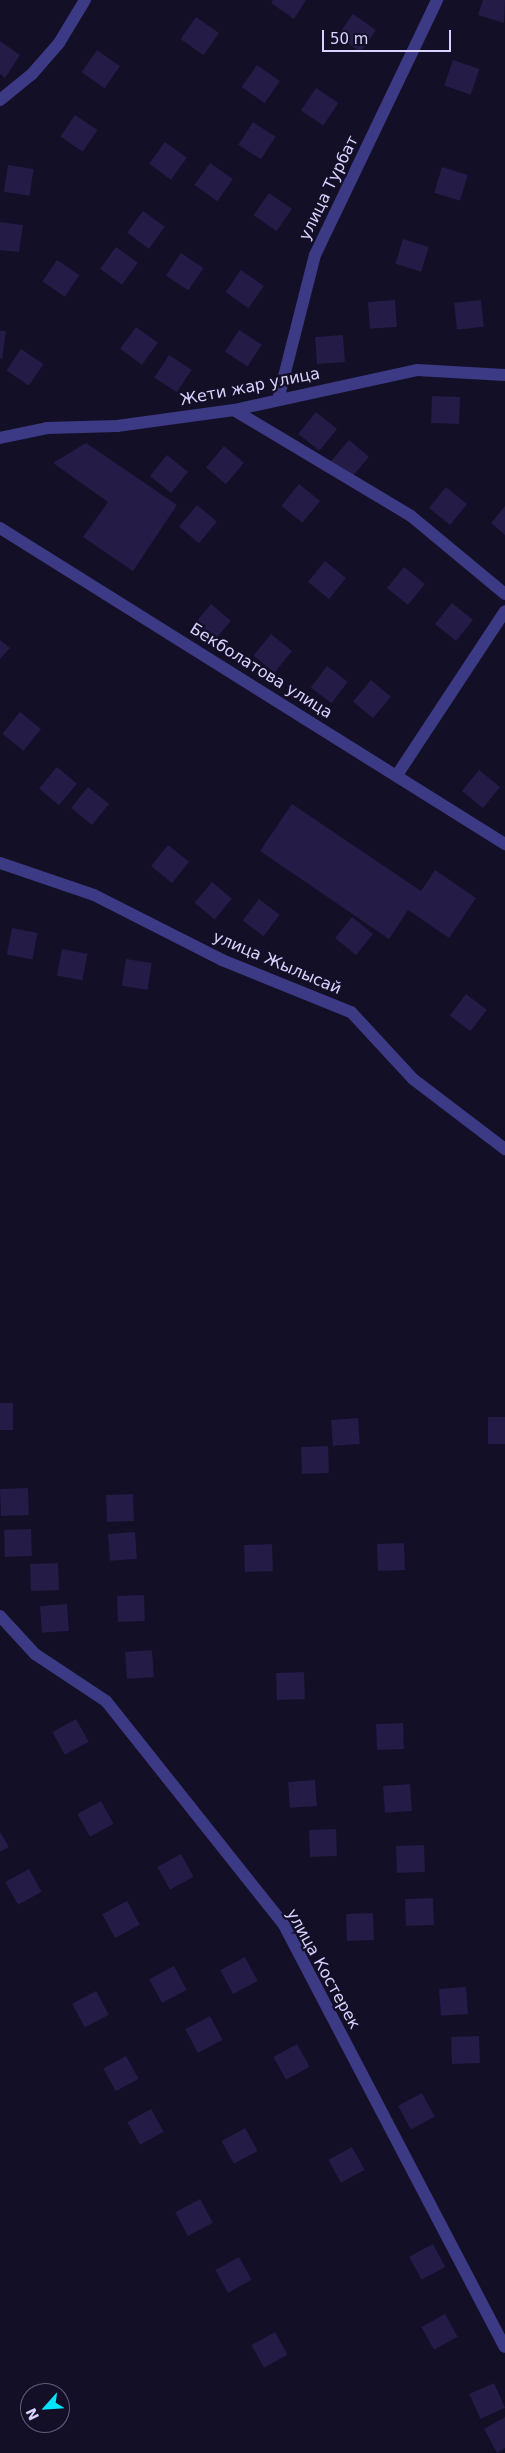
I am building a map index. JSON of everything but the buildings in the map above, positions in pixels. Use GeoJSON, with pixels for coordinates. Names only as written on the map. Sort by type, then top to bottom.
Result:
{"type":"FeatureCollection","features":[{"type":"Feature","properties":{"kind":"street"},"geometry":{"type":"LineString","coordinates":[[0,100],[32,74],[59,43],[85,0]]}},
{"type":"Feature","properties":{"kind":"street","name":"улица Турбат"},"geometry":{"type":"LineString","coordinates":[[278,400],[315,255],[437,0]]}},
{"type":"Feature","properties":{"kind":"street","name":"Жети жар улица"},"geometry":{"type":"LineString","coordinates":[[0,438],[47,428],[117,426],[234,410],[417,370],[505,375]]}},
{"type":"Feature","properties":{"kind":"street"},"geometry":{"type":"LineString","coordinates":[[234,410],[411,516],[505,594]]}},
{"type":"Feature","properties":{"kind":"street","name":"Бекболатова улица"},"geometry":{"type":"LineString","coordinates":[[0,528],[505,844]]}},
{"type":"Feature","properties":{"kind":"street"},"geometry":{"type":"LineString","coordinates":[[397,775],[505,611]]}},
{"type":"Feature","properties":{"kind":"street","name":"улица Жылысай"},"geometry":{"type":"LineString","coordinates":[[0,864],[94,895],[222,960],[351,1012],[413,1079],[505,1150]]}},
{"type":"Feature","properties":{"kind":"street","name":"улица Костерек"},"geometry":{"type":"LineString","coordinates":[[0,1616],[35,1654],[106,1701],[284,1925],[505,2347]]}}]}
